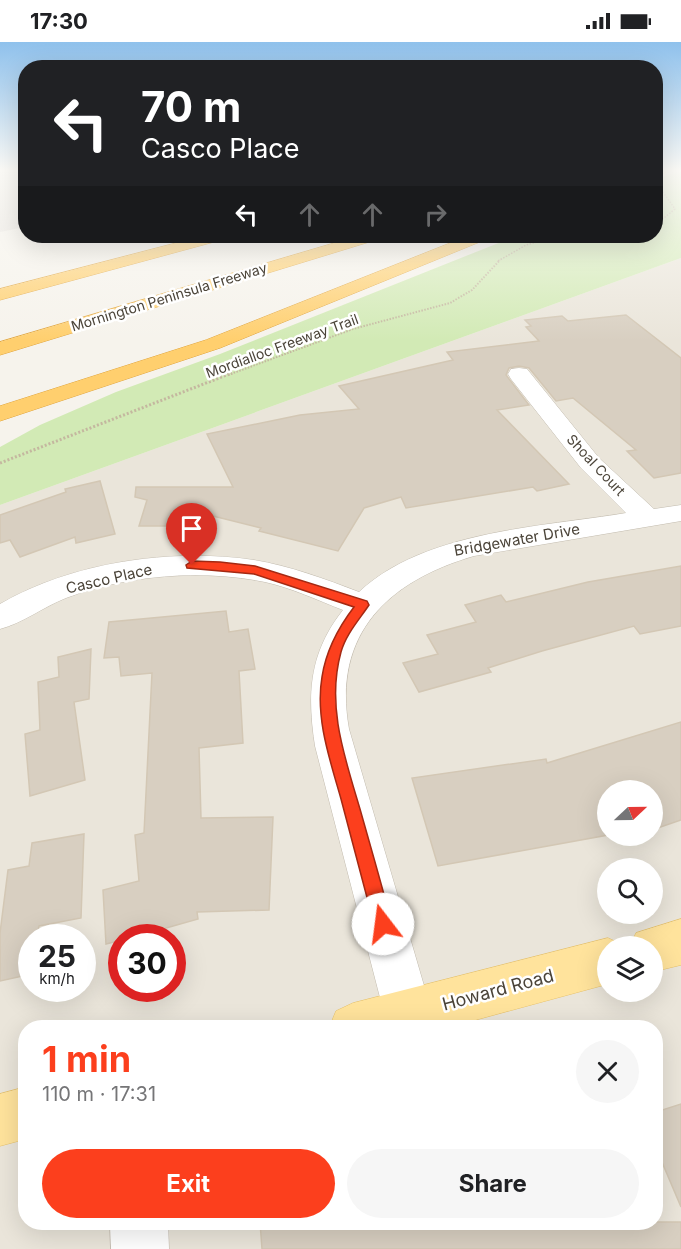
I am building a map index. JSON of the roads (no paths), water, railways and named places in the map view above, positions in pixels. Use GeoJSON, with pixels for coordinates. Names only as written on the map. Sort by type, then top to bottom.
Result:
{"type":"FeatureCollection","features":[{"type":"Feature","properties":{"kind":"highway"},"geometry":{"type":"LineString","coordinates":[[0,295],[193,243]]}},
{"type":"Feature","properties":{"kind":"highway","name":"Mornington Peninsula Freeway"},"geometry":{"type":"LineString","coordinates":[[63,312],[295,243]]}},
{"type":"Feature","properties":{"kind":"highway","name":"Mornington Peninsula Freeway"},"geometry":{"type":"LineString","coordinates":[[0,331],[33,330],[348,243]]}},
{"type":"Feature","properties":{"kind":"highway"},"geometry":{"type":"LineString","coordinates":[[0,434],[59,406],[178,356],[464,243]]}},
{"type":"Feature","properties":{"kind":"highway","name":"Mornington Peninsula Freeway"},"geometry":{"type":"LineString","coordinates":[[0,350],[33,330]]}},
{"type":"Feature","properties":{"kind":"highway"},"geometry":{"type":"LineString","coordinates":[[0,414],[178,356]]}},
{"type":"Feature","properties":{"kind":"main road"},"geometry":{"type":"LineString","coordinates":[[663,946],[681,942]]}},
{"type":"Feature","properties":{"kind":"main road","name":"Howard Road"},"geometry":{"type":"LineString","coordinates":[[382,1020],[597,964]]}},
{"type":"Feature","properties":{"kind":"main road"},"geometry":{"type":"LineString","coordinates":[[0,1120],[18,1115]]}},
{"type":"Feature","properties":{"kind":"street","name":"Shoal Court"},"geometry":{"type":"LineString","coordinates":[[519,374],[590,463],[647,518]]}},
{"type":"Feature","properties":{"kind":"street","name":"Bridgewater Drive"},"geometry":{"type":"LineString","coordinates":[[408,1013],[334,746],[328,712],[328,679],[335,650],[345,628],[362,605],[386,584],[413,567],[442,554],[472,547],[681,513]]}},
{"type":"Feature","properties":{"kind":"street","name":"Casco Place"},"geometry":{"type":"LineString","coordinates":[[0,618],[68,587],[129,572],[192,565],[255,570],[362,605]]}},
{"type":"Feature","properties":{"kind":"street"},"geometry":{"type":"LineString","coordinates":[[139,1230],[140,1249]]}}]}
